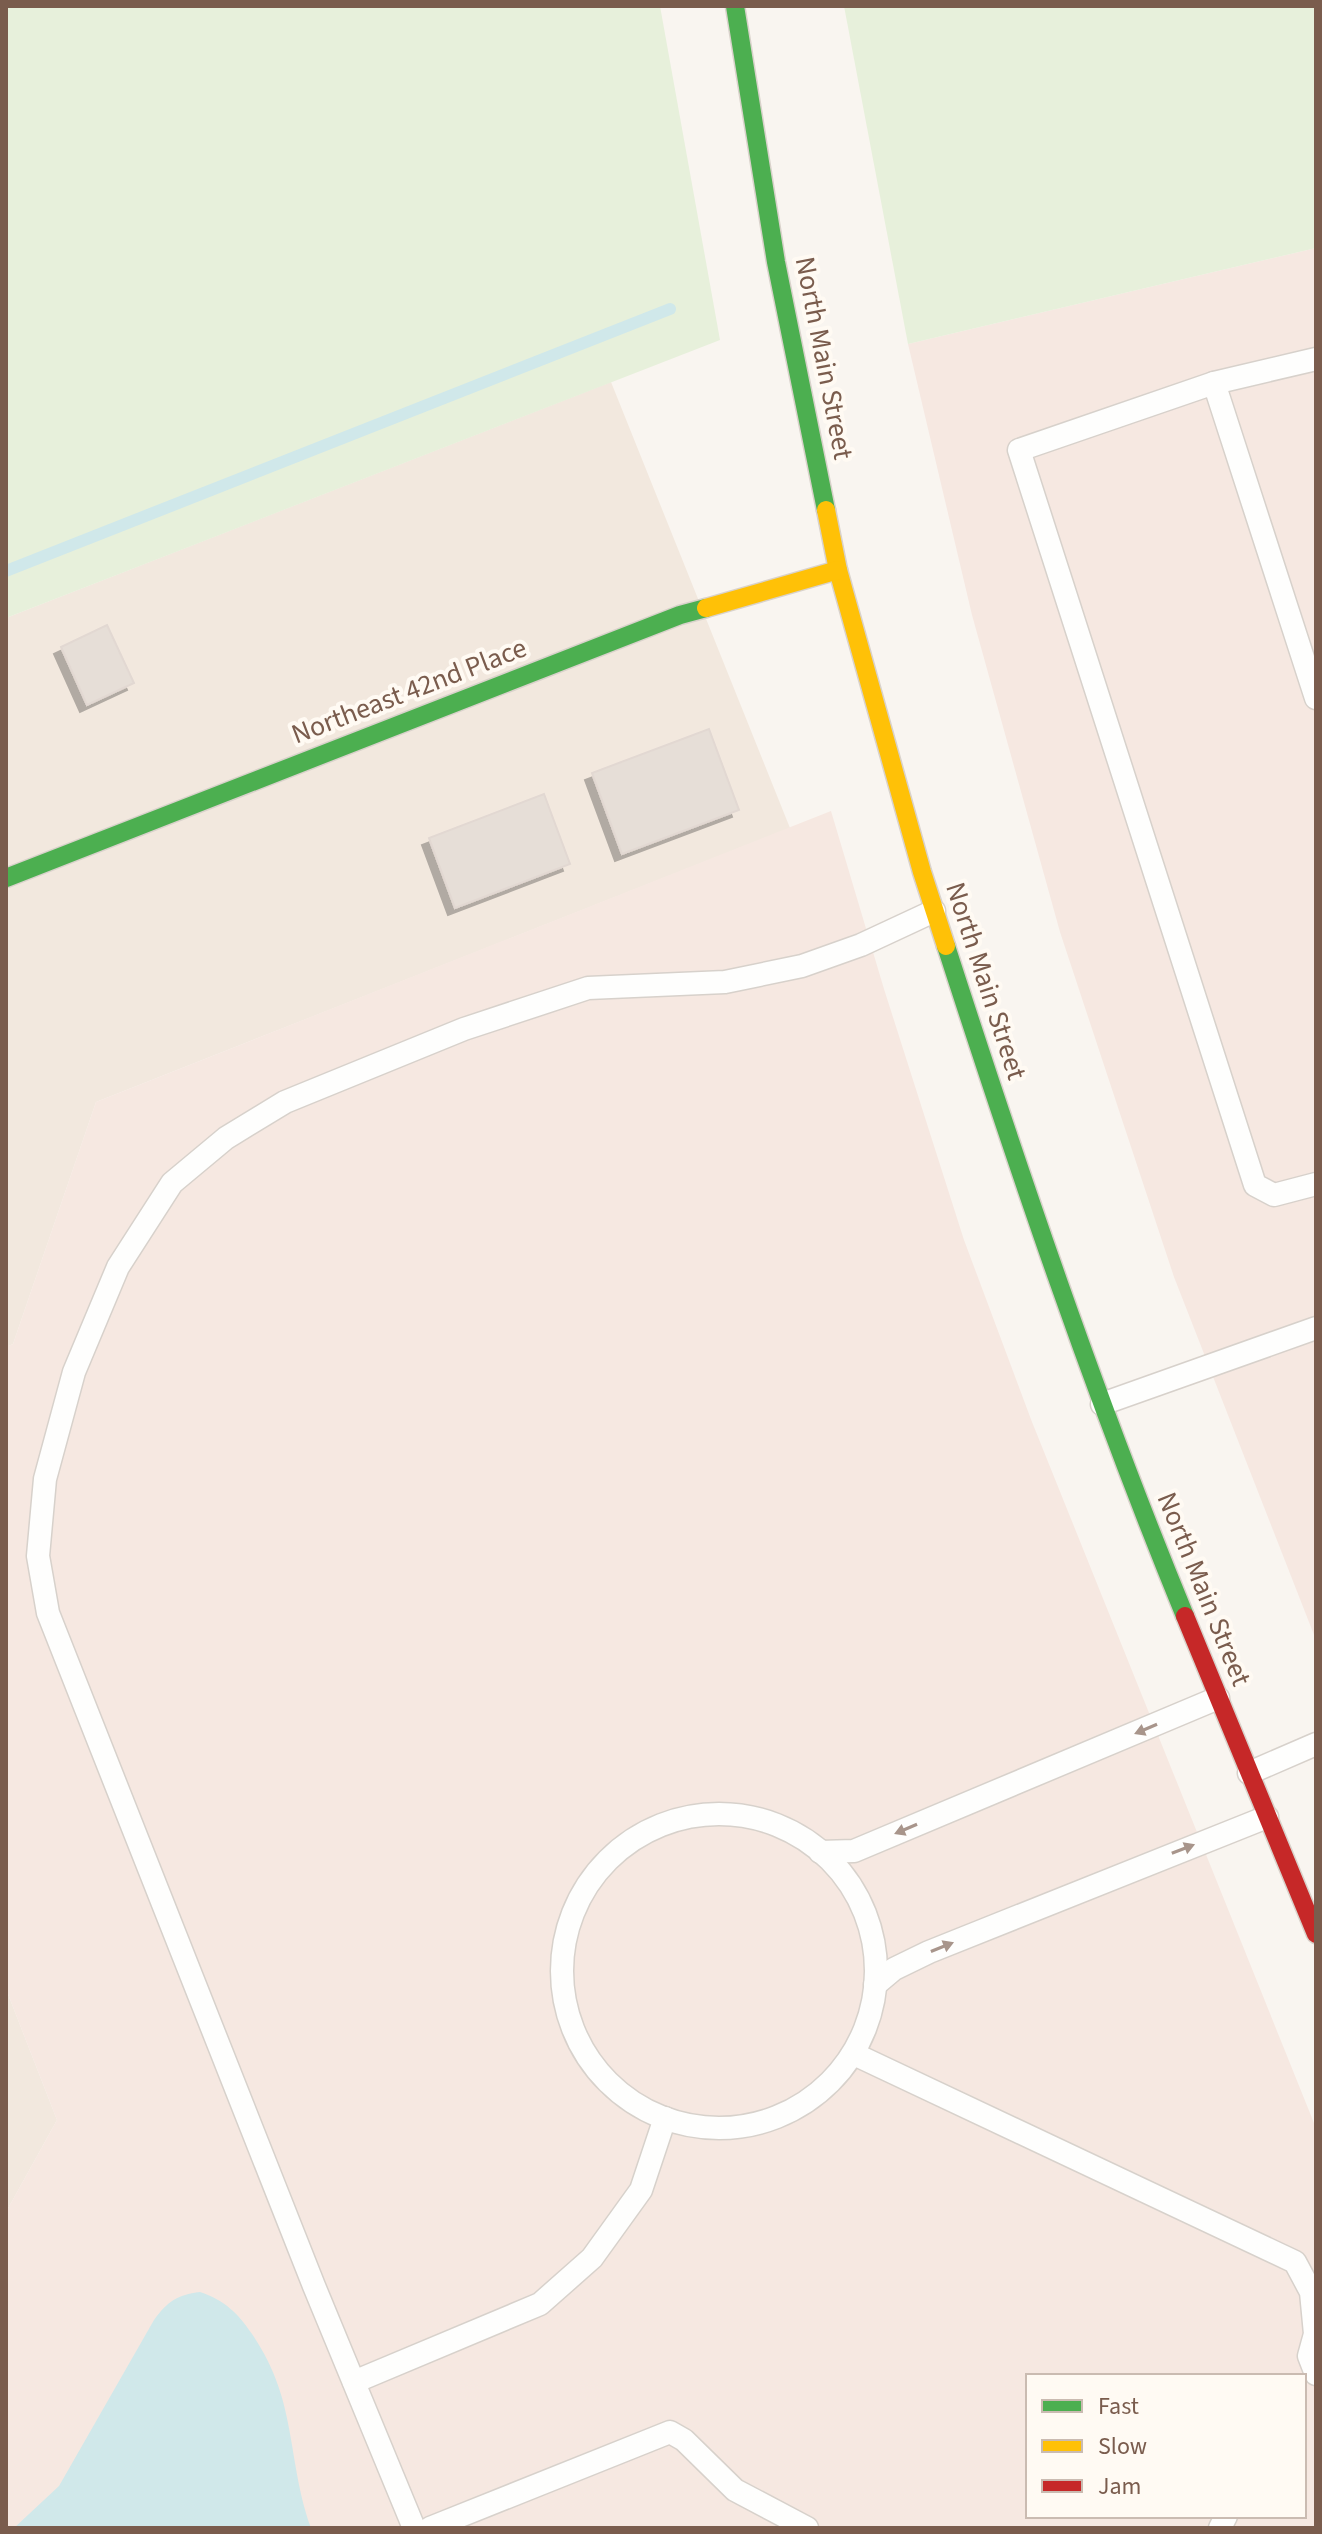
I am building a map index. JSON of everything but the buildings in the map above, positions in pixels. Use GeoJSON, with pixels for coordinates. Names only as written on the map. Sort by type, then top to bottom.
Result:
{"type":"FeatureCollection","features":[{"type":"Feature","properties":{"kind":"street","name":"North Main Street"},"geometry":{"type":"LineString","coordinates":[[735,6],[776,262],[838,570],[934,911],[1026,1195],[1102,1404],[1147,1524],[1316,1934]]}},
{"type":"Feature","properties":{"kind":"street","name":"Northeast 42nd Place"},"geometry":{"type":"LineString","coordinates":[[6,878],[680,615],[838,570]]}},
{"type":"Feature","properties":{"kind":"lane"},"geometry":{"type":"LineString","coordinates":[[1316,359],[1214,383],[1019,450],[1255,1185],[1274,1195],[1316,1184]]}},
{"type":"Feature","properties":{"kind":"lane"},"geometry":{"type":"LineString","coordinates":[[1214,383],[1316,698]]}},
{"type":"Feature","properties":{"kind":"lane"},"geometry":{"type":"LineString","coordinates":[[414,2528],[48,1613],[38,1556],[45,1479],[74,1372],[118,1267],[172,1183],[226,1138],[285,1102],[464,1029],[588,988],[725,982],[802,966],[861,945],[934,911]]}},
{"type":"Feature","properties":{"kind":"lane"},"geometry":{"type":"LineString","coordinates":[[1102,1404],[1316,1328]]}},
{"type":"Feature","properties":{"kind":"lane"},"geometry":{"type":"LineString","coordinates":[[820,1852],[854,1851],[1218,1698]]}},
{"type":"Feature","properties":{"kind":"lane"},"geometry":{"type":"LineString","coordinates":[[1249,1773],[1316,1744]]}},
{"type":"Feature","properties":{"kind":"lane"},"geometry":{"type":"LineString","coordinates":[[719,1814],[765,1821],[808,1841],[843,1873],[866,1913],[876,1959],[875,1985],[873,2006],[854,2054],[820,2092],[776,2118],[725,2129],[674,2123],[628,2101],[591,2065],[568,2019],[560,1969],[570,1918],[595,1874],[630,1842],[672,1821],[719,1814]]}},
{"type":"Feature","properties":{"kind":"lane"},"geometry":{"type":"LineString","coordinates":[[875,1985],[894,1969],[929,1952],[1267,1817]]}},
{"type":"Feature","properties":{"kind":"lane"},"geometry":{"type":"LineString","coordinates":[[854,2054],[1295,2262],[1311,2292],[1315,2334],[1312,2365]]}},
{"type":"Feature","properties":{"kind":"lane"},"geometry":{"type":"LineString","coordinates":[[354,2382],[540,2304],[592,2258],[641,2190],[665,2118]]}},
{"type":"Feature","properties":{"kind":"lane"},"geometry":{"type":"LineString","coordinates":[[430,2528],[670,2432],[684,2440],[735,2490],[807,2528]]}},
{"type":"Feature","properties":{"kind":"shaded area"},"geometry":{"type":"Polygon","coordinates":[[[1316,248],[1316,1640],[1174,1277],[1060,932],[972,615],[908,344],[1316,248]]]}},
{"type":"Feature","properties":{"kind":"shaded area"},"geometry":{"type":"Polygon","coordinates":[[[611,382],[790,828],[96,1102],[13,1344],[6,1347],[6,618],[611,382]]]}},
{"type":"Feature","properties":{"kind":"shaded area"},"geometry":{"type":"Polygon","coordinates":[[[831,811],[964,1240],[1032,1422],[1316,2128],[1316,2528],[6,2528],[6,2212],[57,2120],[6,1989],[6,1347],[13,1344],[96,1102],[831,811]]]}},
{"type":"Feature","properties":{"kind":"shaded area"},"geometry":{"type":"Polygon","coordinates":[[[6,1989],[57,2120],[6,2212],[6,1989]]]}},
{"type":"Feature","properties":{"kind":"green space"},"geometry":{"type":"Polygon","coordinates":[[[6,6],[660,6],[720,340],[6,618],[6,6]]]}},
{"type":"Feature","properties":{"kind":"green space"},"geometry":{"type":"Polygon","coordinates":[[[844,6],[1316,6],[1316,248],[908,344],[844,6]]]}},
{"type":"Feature","properties":{"kind":"water"},"geometry":{"type":"Polygon","coordinates":[[[200,2292],[223,2303],[236,2314],[267,2359],[284,2406],[311,2528],[14,2528],[59,2486],[159,2313],[174,2300],[200,2292]]]}},
{"type":"Feature","properties":{"kind":"waterway"},"geometry":{"type":"LineString","coordinates":[[6,571],[670,309]]}},
{"type":"Feature","properties":{"kind":"traffic: fast"},"geometry":{"type":"LineString","coordinates":[[735,6],[776,262],[826,510]]}},
{"type":"Feature","properties":{"kind":"traffic: fast"},"geometry":{"type":"LineString","coordinates":[[6,878],[680,615],[706,608]]}},
{"type":"Feature","properties":{"kind":"traffic: fast"},"geometry":{"type":"LineString","coordinates":[[946,946],[1059,1284],[1185,1616]]}},
{"type":"Feature","properties":{"kind":"traffic: slow"},"geometry":{"type":"LineString","coordinates":[[826,510],[838,570],[922,872],[946,946]]}},
{"type":"Feature","properties":{"kind":"traffic: slow"},"geometry":{"type":"LineString","coordinates":[[706,608],[838,570]]}},
{"type":"Feature","properties":{"kind":"traffic: jam"},"geometry":{"type":"LineString","coordinates":[[1185,1616],[1316,1934]]}}]}
